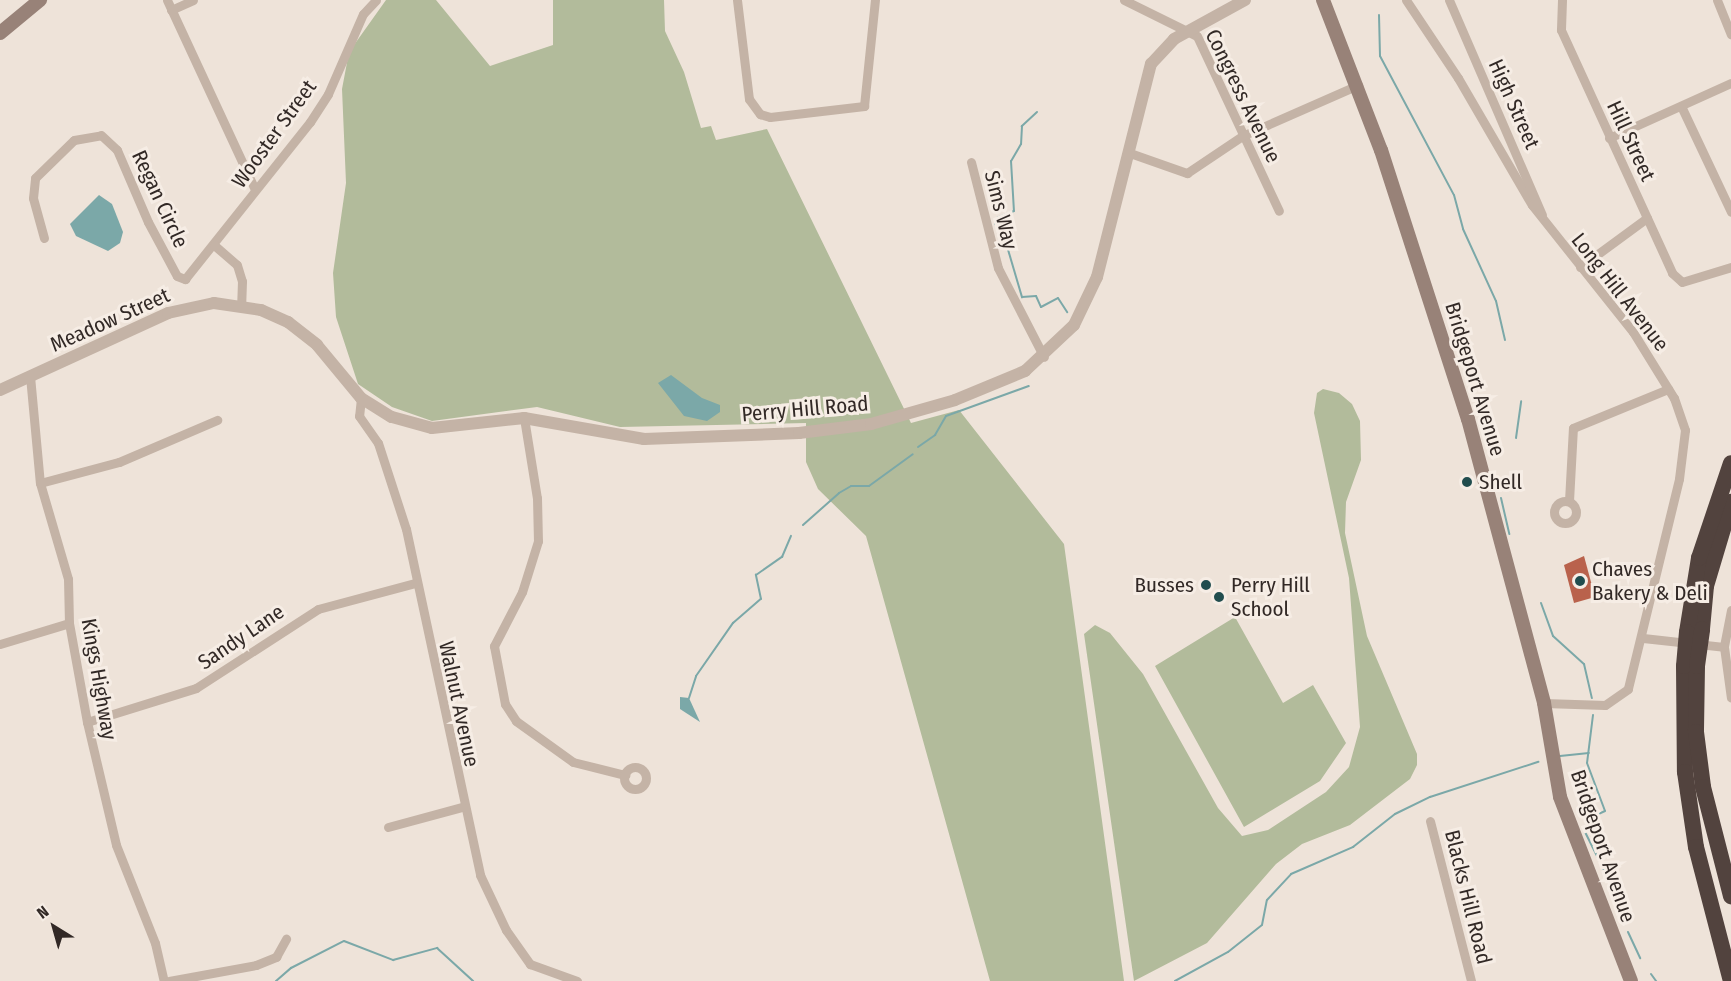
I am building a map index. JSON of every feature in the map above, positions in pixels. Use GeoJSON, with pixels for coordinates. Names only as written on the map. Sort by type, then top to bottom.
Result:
{"type":"FeatureCollection","features":[{"type":"Feature","properties":{"kind":"highway"},"geometry":{"type":"LineString","coordinates":[[1731,463],[1699,558],[1685,772],[1696,848],[1731,981]]}},
{"type":"Feature","properties":{"kind":"highway"},"geometry":{"type":"LineString","coordinates":[[1694,630],[1731,502]]}},
{"type":"Feature","properties":{"kind":"highway"},"geometry":{"type":"LineString","coordinates":[[1691,666],[1696,732],[1717,849],[1731,896]]}},
{"type":"Feature","properties":{"kind":"highway"},"geometry":{"type":"LineString","coordinates":[[1717,849],[1731,884]]}},
{"type":"Feature","properties":{"kind":"main road"},"geometry":{"type":"LineString","coordinates":[[0,33],[40,0]]}},
{"type":"Feature","properties":{"kind":"main road","name":"Bridgeport Avenue"},"geometry":{"type":"LineString","coordinates":[[1323,0],[1358,85],[1468,419],[1545,703],[1560,797],[1631,981]]}},
{"type":"Feature","properties":{"kind":"street"},"geometry":{"type":"LineString","coordinates":[[166,0],[255,190]]}},
{"type":"Feature","properties":{"kind":"street"},"geometry":{"type":"LineString","coordinates":[[171,10],[193,0]]}},
{"type":"Feature","properties":{"kind":"street"},"geometry":{"type":"LineString","coordinates":[[737,0],[748,99],[760,114],[858,109],[866,100],[875,0]]}},
{"type":"Feature","properties":{"kind":"street","name":"Perry Hill Road"},"geometry":{"type":"LineString","coordinates":[[241,306],[297,328],[362,398],[392,417],[432,428],[524,418],[644,439],[842,429],[989,389],[1044,357],[1074,325],[1090,295],[1151,64],[1162,48],[1245,0]]}},
{"type":"Feature","properties":{"kind":"street","name":"Long Hill Avenue"},"geometry":{"type":"LineString","coordinates":[[1406,0],[1544,223],[1628,325],[1682,415],[1684,451],[1643,638],[1624,695],[1605,705],[1545,703]]}},
{"type":"Feature","properties":{"kind":"street","name":"High Street"},"geometry":{"type":"LineString","coordinates":[[1449,0],[1537,195],[1544,223]]}},
{"type":"Feature","properties":{"kind":"street","name":"Hill Street"},"geometry":{"type":"LineString","coordinates":[[1562,0],[1561,30],[1672,273],[1682,282],[1731,267]]}},
{"type":"Feature","properties":{"kind":"street"},"geometry":{"type":"LineString","coordinates":[[1717,0],[1731,34]]}},
{"type":"Feature","properties":{"kind":"street","name":"Congress Avenue"},"geometry":{"type":"LineString","coordinates":[[1128,1],[1190,30],[1279,210]]}},
{"type":"Feature","properties":{"kind":"street","name":"Wooster Street"},"geometry":{"type":"LineString","coordinates":[[185,279],[214,246],[328,94],[371,2]]}},
{"type":"Feature","properties":{"kind":"street"},"geometry":{"type":"LineString","coordinates":[[1609,138],[1731,83]]}},
{"type":"Feature","properties":{"kind":"street"},"geometry":{"type":"LineString","coordinates":[[1127,152],[1187,172],[1242,136],[1358,85]]}},
{"type":"Feature","properties":{"kind":"street"},"geometry":{"type":"LineString","coordinates":[[1681,106],[1731,212]]}},
{"type":"Feature","properties":{"kind":"street","name":"Regan Circle"},"geometry":{"type":"LineString","coordinates":[[44,238],[33,198],[34,178],[74,140],[101,135],[117,150],[158,240],[177,276],[185,279]]}},
{"type":"Feature","properties":{"kind":"street","name":"Sims Way"},"geometry":{"type":"LineString","coordinates":[[970,162],[998,268],[1044,357]]}},
{"type":"Feature","properties":{"kind":"street"},"geometry":{"type":"LineString","coordinates":[[1580,267],[1647,219]]}},
{"type":"Feature","properties":{"kind":"street"},"geometry":{"type":"LineString","coordinates":[[214,246],[237,266],[242,281],[241,306]]}},
{"type":"Feature","properties":{"kind":"street","name":"Meadow Street"},"geometry":{"type":"LineString","coordinates":[[0,390],[168,313],[214,303],[241,306]]}},
{"type":"Feature","properties":{"kind":"street","name":"Kings Highway"},"geometry":{"type":"LineString","coordinates":[[30,376],[40,483],[68,579],[69,623],[87,722],[113,836],[155,943],[164,981]]}},
{"type":"Feature","properties":{"kind":"street"},"geometry":{"type":"LineString","coordinates":[[1569,501],[1573,428],[1668,389]]}},
{"type":"Feature","properties":{"kind":"street","name":"Walnut Avenue"},"geometry":{"type":"LineString","coordinates":[[362,398],[358,412],[388,470],[406,529],[415,583],[462,807],[480,875],[506,930],[530,964],[577,981]]}},
{"type":"Feature","properties":{"kind":"street"},"geometry":{"type":"LineString","coordinates":[[524,418],[537,498],[537,541],[522,592],[494,646],[505,704],[516,721],[573,762],[625,775]]}},
{"type":"Feature","properties":{"kind":"street"},"geometry":{"type":"LineString","coordinates":[[40,483],[90,473],[148,452],[216,420]]}},
{"type":"Feature","properties":{"kind":"street","name":"Sandy Lane"},"geometry":{"type":"LineString","coordinates":[[87,722],[196,688],[318,609],[415,583]]}},
{"type":"Feature","properties":{"kind":"street"},"geometry":{"type":"LineString","coordinates":[[1731,610],[1724,647],[1731,698]]}},
{"type":"Feature","properties":{"kind":"street"},"geometry":{"type":"LineString","coordinates":[[0,644],[69,623]]}},
{"type":"Feature","properties":{"kind":"street"},"geometry":{"type":"LineString","coordinates":[[1643,638],[1724,647]]}},
{"type":"Feature","properties":{"kind":"street"},"geometry":{"type":"LineString","coordinates":[[388,827],[462,807]]}},
{"type":"Feature","properties":{"kind":"street","name":"Blacks Hill Road"},"geometry":{"type":"LineString","coordinates":[[1430,821],[1471,981]]}},
{"type":"Feature","properties":{"kind":"street"},"geometry":{"type":"LineString","coordinates":[[169,981],[256,965],[276,957],[286,939]]}},
{"type":"Feature","properties":{"kind":"green space"},"geometry":{"type":"Polygon","coordinates":[[[386,0],[436,0],[490,66],[553,45],[553,0],[664,0],[665,31],[684,72],[701,128],[711,126],[716,140],[767,129],[911,423],[959,410],[1064,544],[1124,981],[990,981],[866,536],[818,489],[806,462],[806,423],[620,427],[537,407],[432,421],[392,407],[358,384],[336,317],[333,273],[346,183],[342,89],[349,52],[386,0]]]}},
{"type":"Feature","properties":{"kind":"green space"},"geometry":{"type":"Polygon","coordinates":[[[1323,389],[1339,393],[1352,404],[1360,421],[1361,460],[1346,502],[1345,533],[1367,636],[1417,754],[1417,765],[1410,779],[1350,825],[1302,844],[1276,864],[1207,943],[1134,981],[1084,634],[1095,625],[1110,633],[1143,674],[1218,808],[1242,836],[1268,830],[1326,792],[1349,767],[1360,727],[1349,578],[1314,413],[1317,393],[1323,389]]]}},
{"type":"Feature","properties":{"kind":"green space"},"geometry":{"type":"Polygon","coordinates":[[[1235,617],[1283,703],[1313,685],[1346,743],[1320,781],[1244,827],[1155,666],[1235,617]]]}},
{"type":"Feature","properties":{"kind":"water"},"geometry":{"type":"Polygon","coordinates":[[[99,195],[112,204],[123,232],[120,243],[108,251],[76,236],[70,224],[99,195]]]}},
{"type":"Feature","properties":{"kind":"water"},"geometry":{"type":"Polygon","coordinates":[[[671,375],[702,398],[720,405],[720,412],[707,421],[684,416],[658,383],[671,375]]]}},
{"type":"Feature","properties":{"kind":"water"},"geometry":{"type":"Polygon","coordinates":[[[680,697],[689,698],[700,722],[680,709],[680,697]]]}},
{"type":"Feature","properties":{"kind":"building","name":"Chaves Bakery & Deli"},"geometry":{"type":"Polygon","coordinates":[[[1584,556],[1595,597],[1574,603],[1564,565],[1584,556]]]}},
{"type":"Feature","properties":{"kind":"waterway"},"geometry":{"type":"LineString","coordinates":[[1379,15],[1380,56],[1454,195],[1463,229],[1496,301],[1505,340]]}},
{"type":"Feature","properties":{"kind":"waterway"},"geometry":{"type":"LineString","coordinates":[[1037,112],[1022,126],[1021,144],[1011,161],[1014,211],[997,218],[995,224],[1004,236],[1022,297],[1036,296],[1041,307],[1058,298],[1067,312]]}},
{"type":"Feature","properties":{"kind":"waterway"},"geometry":{"type":"LineString","coordinates":[[918,447],[935,435],[946,416],[1029,386]]}},
{"type":"Feature","properties":{"kind":"waterway"},"geometry":{"type":"LineString","coordinates":[[1516,438],[1521,401]]}},
{"type":"Feature","properties":{"kind":"waterway"},"geometry":{"type":"LineString","coordinates":[[803,525],[839,493],[851,486],[869,486],[913,454]]}},
{"type":"Feature","properties":{"kind":"waterway"},"geometry":{"type":"LineString","coordinates":[[1501,498],[1509,534]]}},
{"type":"Feature","properties":{"kind":"waterway"},"geometry":{"type":"LineString","coordinates":[[689,698],[696,676],[733,623],[761,599],[756,575],[782,557],[791,536]]}},
{"type":"Feature","properties":{"kind":"waterway"},"geometry":{"type":"LineString","coordinates":[[1541,603],[1553,636],[1584,664],[1592,698]]}},
{"type":"Feature","properties":{"kind":"waterway"},"geometry":{"type":"LineString","coordinates":[[1593,715],[1587,763],[1605,811],[1590,818],[1585,832],[1620,902]]}},
{"type":"Feature","properties":{"kind":"waterway"},"geometry":{"type":"LineString","coordinates":[[1560,756],[1589,753]]}},
{"type":"Feature","properties":{"kind":"waterway"},"geometry":{"type":"LineString","coordinates":[[1175,981],[1228,952],[1262,925],[1267,900],[1291,874],[1353,847],[1395,814],[1430,797],[1538,762]]}},
{"type":"Feature","properties":{"kind":"waterway"},"geometry":{"type":"LineString","coordinates":[[1628,932],[1640,958]]}},
{"type":"Feature","properties":{"kind":"waterway"},"geometry":{"type":"LineString","coordinates":[[276,981],[291,968],[344,941],[393,960],[437,948],[473,981]]}},
{"type":"Feature","properties":{"kind":"waterway"},"geometry":{"type":"LineString","coordinates":[[1651,974],[1656,981]]}},
{"type":"Feature","properties":{"kind":"place","name":"Shell"},"geometry":{"type":"Point","coordinates":[1467,482]}},
{"type":"Feature","properties":{"kind":"place","name":"Chaves Bakery & Deli"},"geometry":{"type":"Point","coordinates":[1580,581]}},
{"type":"Feature","properties":{"kind":"place","name":"Busses"},"geometry":{"type":"Point","coordinates":[1206,585]}},
{"type":"Feature","properties":{"kind":"place","name":"Perry Hill School"},"geometry":{"type":"Point","coordinates":[1219,597]}}]}
